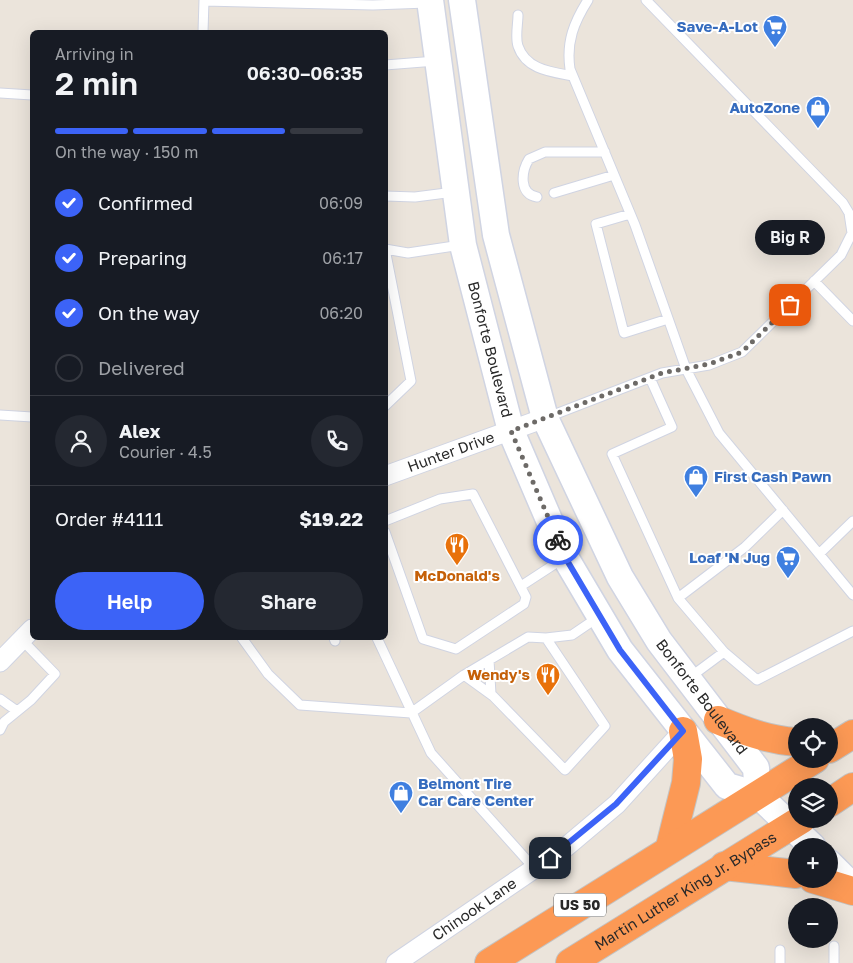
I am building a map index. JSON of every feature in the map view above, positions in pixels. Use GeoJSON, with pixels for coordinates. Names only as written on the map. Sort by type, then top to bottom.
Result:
{"type":"FeatureCollection","features":[{"type":"Feature","properties":{"kind":"highway"},"geometry":{"type":"LineString","coordinates":[[718,720],[747,732],[788,741]]}},
{"type":"Feature","properties":{"kind":"highway"},"geometry":{"type":"LineString","coordinates":[[670,848],[688,759],[683,731]]}},
{"type":"Feature","properties":{"kind":"highway"},"geometry":{"type":"LineString","coordinates":[[838,743],[853,734]]}},
{"type":"Feature","properties":{"kind":"highway","name":"US 50"},"geometry":{"type":"LineString","coordinates":[[489,963],[670,848],[801,768]]}},
{"type":"Feature","properties":{"kind":"highway"},"geometry":{"type":"LineString","coordinates":[[838,797],[853,787]]}},
{"type":"Feature","properties":{"kind":"highway","name":"Martin Luther King Jr. Bypass"},"geometry":{"type":"LineString","coordinates":[[570,963],[788,827]]}},
{"type":"Feature","properties":{"kind":"highway"},"geometry":{"type":"LineString","coordinates":[[724,866],[788,873]]}},
{"type":"Feature","properties":{"kind":"highway"},"geometry":{"type":"LineString","coordinates":[[838,885],[853,889]]}},
{"type":"Feature","properties":{"kind":"main road","name":"Bonforte Boulevard"},"geometry":{"type":"LineString","coordinates":[[462,0],[496,235],[545,418],[620,577],[646,622],[687,680],[756,768],[758,795]]}},
{"type":"Feature","properties":{"kind":"main road","name":"Bonforte Boulevard"},"geometry":{"type":"LineString","coordinates":[[430,2],[439,61],[454,192],[463,244],[511,431],[565,557],[620,650],[727,786],[758,795],[788,816]]}},
{"type":"Feature","properties":{"kind":"main road"},"geometry":{"type":"LineString","coordinates":[[838,873],[853,889]]}},
{"type":"Feature","properties":{"kind":"street","name":"Hunter Drive"},"geometry":{"type":"LineString","coordinates":[[388,475],[545,418]]}},
{"type":"Feature","properties":{"kind":"street"},"geometry":{"type":"LineString","coordinates":[[0,662],[27,634]]}},
{"type":"Feature","properties":{"kind":"street","name":"Chinook Lane"},"geometry":{"type":"LineString","coordinates":[[396,963],[566,847],[616,804],[683,731]]}},
{"type":"Feature","properties":{"kind":"lane"},"geometry":{"type":"LineString","coordinates":[[203,30],[204,0],[373,5],[430,2]]}},
{"type":"Feature","properties":{"kind":"lane"},"geometry":{"type":"LineString","coordinates":[[588,0],[577,17],[570,36],[568,55],[573,76],[630,214],[686,369],[719,433],[853,595]]}},
{"type":"Feature","properties":{"kind":"lane"},"geometry":{"type":"LineString","coordinates":[[545,418],[650,378],[709,364],[742,352],[841,255],[852,233],[849,213],[844,204],[646,0]]}},
{"type":"Feature","properties":{"kind":"lane"},"geometry":{"type":"LineString","coordinates":[[518,14],[518,44],[522,54],[533,65],[546,71],[573,76]]}},
{"type":"Feature","properties":{"kind":"lane"},"geometry":{"type":"LineString","coordinates":[[388,65],[439,61]]}},
{"type":"Feature","properties":{"kind":"lane"},"geometry":{"type":"LineString","coordinates":[[0,93],[30,94]]}},
{"type":"Feature","properties":{"kind":"lane"},"geometry":{"type":"LineString","coordinates":[[537,198],[530,196],[526,192],[523,173],[529,159],[545,152],[605,152]]}},
{"type":"Feature","properties":{"kind":"lane"},"geometry":{"type":"LineString","coordinates":[[554,193],[614,175]]}},
{"type":"Feature","properties":{"kind":"lane"},"geometry":{"type":"LineString","coordinates":[[388,196],[415,197],[454,192]]}},
{"type":"Feature","properties":{"kind":"lane"},"geometry":{"type":"LineString","coordinates":[[630,214],[596,224],[624,333],[668,319]]}},
{"type":"Feature","properties":{"kind":"lane"},"geometry":{"type":"LineString","coordinates":[[388,250],[408,253],[463,244]]}},
{"type":"Feature","properties":{"kind":"lane"},"geometry":{"type":"LineString","coordinates":[[388,264],[411,381],[388,403]]}},
{"type":"Feature","properties":{"kind":"lane"},"geometry":{"type":"LineString","coordinates":[[814,281],[853,321]]}},
{"type":"Feature","properties":{"kind":"lane"},"geometry":{"type":"LineString","coordinates":[[650,378],[672,427],[612,454],[678,598],[724,652],[757,680],[853,631]]}},
{"type":"Feature","properties":{"kind":"lane"},"geometry":{"type":"LineString","coordinates":[[0,414],[30,416]]}},
{"type":"Feature","properties":{"kind":"lane"},"geometry":{"type":"LineString","coordinates":[[388,520],[440,499],[473,494],[521,586],[526,597],[524,604],[456,649],[423,639],[388,540]]}},
{"type":"Feature","properties":{"kind":"lane"},"geometry":{"type":"LineString","coordinates":[[678,598],[745,546],[783,510]]}},
{"type":"Feature","properties":{"kind":"lane"},"geometry":{"type":"LineString","coordinates":[[820,554],[853,521]]}},
{"type":"Feature","properties":{"kind":"lane"},"geometry":{"type":"LineString","coordinates":[[521,586],[565,557]]}},
{"type":"Feature","properties":{"kind":"lane"},"geometry":{"type":"LineString","coordinates":[[243,640],[268,674],[300,705],[411,713],[464,675],[528,637],[546,638],[572,635],[600,616]]}},
{"type":"Feature","properties":{"kind":"lane"},"geometry":{"type":"LineString","coordinates":[[464,675],[491,694],[565,770],[605,726],[546,638]]}},
{"type":"Feature","properties":{"kind":"lane"},"geometry":{"type":"LineString","coordinates":[[0,730],[4,722],[18,711],[55,674],[31,640]]}},
{"type":"Feature","properties":{"kind":"lane"},"geometry":{"type":"LineString","coordinates":[[378,640],[431,753],[534,868]]}},
{"type":"Feature","properties":{"kind":"lane"},"geometry":{"type":"LineString","coordinates":[[687,680],[724,652]]}},
{"type":"Feature","properties":{"kind":"lane"},"geometry":{"type":"LineString","coordinates":[[489,660],[491,694]]}},
{"type":"Feature","properties":{"kind":"lane"},"geometry":{"type":"LineString","coordinates":[[0,699],[18,711]]}},
{"type":"Feature","properties":{"kind":"lane"},"geometry":{"type":"LineString","coordinates":[[834,948],[834,963]]}},
{"type":"Feature","properties":{"kind":"lane"},"geometry":{"type":"LineString","coordinates":[[780,950],[780,963]]}},
{"type":"Feature","properties":{"kind":"way so far"},"geometry":{"type":"LineString","coordinates":[[558,540],[511,431],[662,373],[709,364],[742,352],[790,305]]}},
{"type":"Feature","properties":{"kind":"place","name":"Save-A-Lot"},"geometry":{"type":"Point","coordinates":[775,48]}},
{"type":"Feature","properties":{"kind":"place","name":"AutoZone"},"geometry":{"type":"Point","coordinates":[818,129]}},
{"type":"Feature","properties":{"kind":"place","name":"Big R"},"geometry":{"type":"Point","coordinates":[790,305]}},
{"type":"Feature","properties":{"kind":"place","name":"First Cash Pawn"},"geometry":{"type":"Point","coordinates":[696,498]}},
{"type":"Feature","properties":{"kind":"place","name":"McDonald's"},"geometry":{"type":"Point","coordinates":[457,566]}},
{"type":"Feature","properties":{"kind":"place","name":"Loaf 'N Jug"},"geometry":{"type":"Point","coordinates":[788,579]}},
{"type":"Feature","properties":{"kind":"place","name":"Wendy's"},"geometry":{"type":"Point","coordinates":[548,696]}},
{"type":"Feature","properties":{"kind":"place","name":"Belmont Tire Car Care Center"},"geometry":{"type":"Point","coordinates":[401,814]}},
{"type":"Feature","properties":{"kind":"route"},"geometry":{"type":"LineString","coordinates":[[550,858],[566,847],[616,804],[683,731],[620,650],[565,557],[558,540]]}}]}
